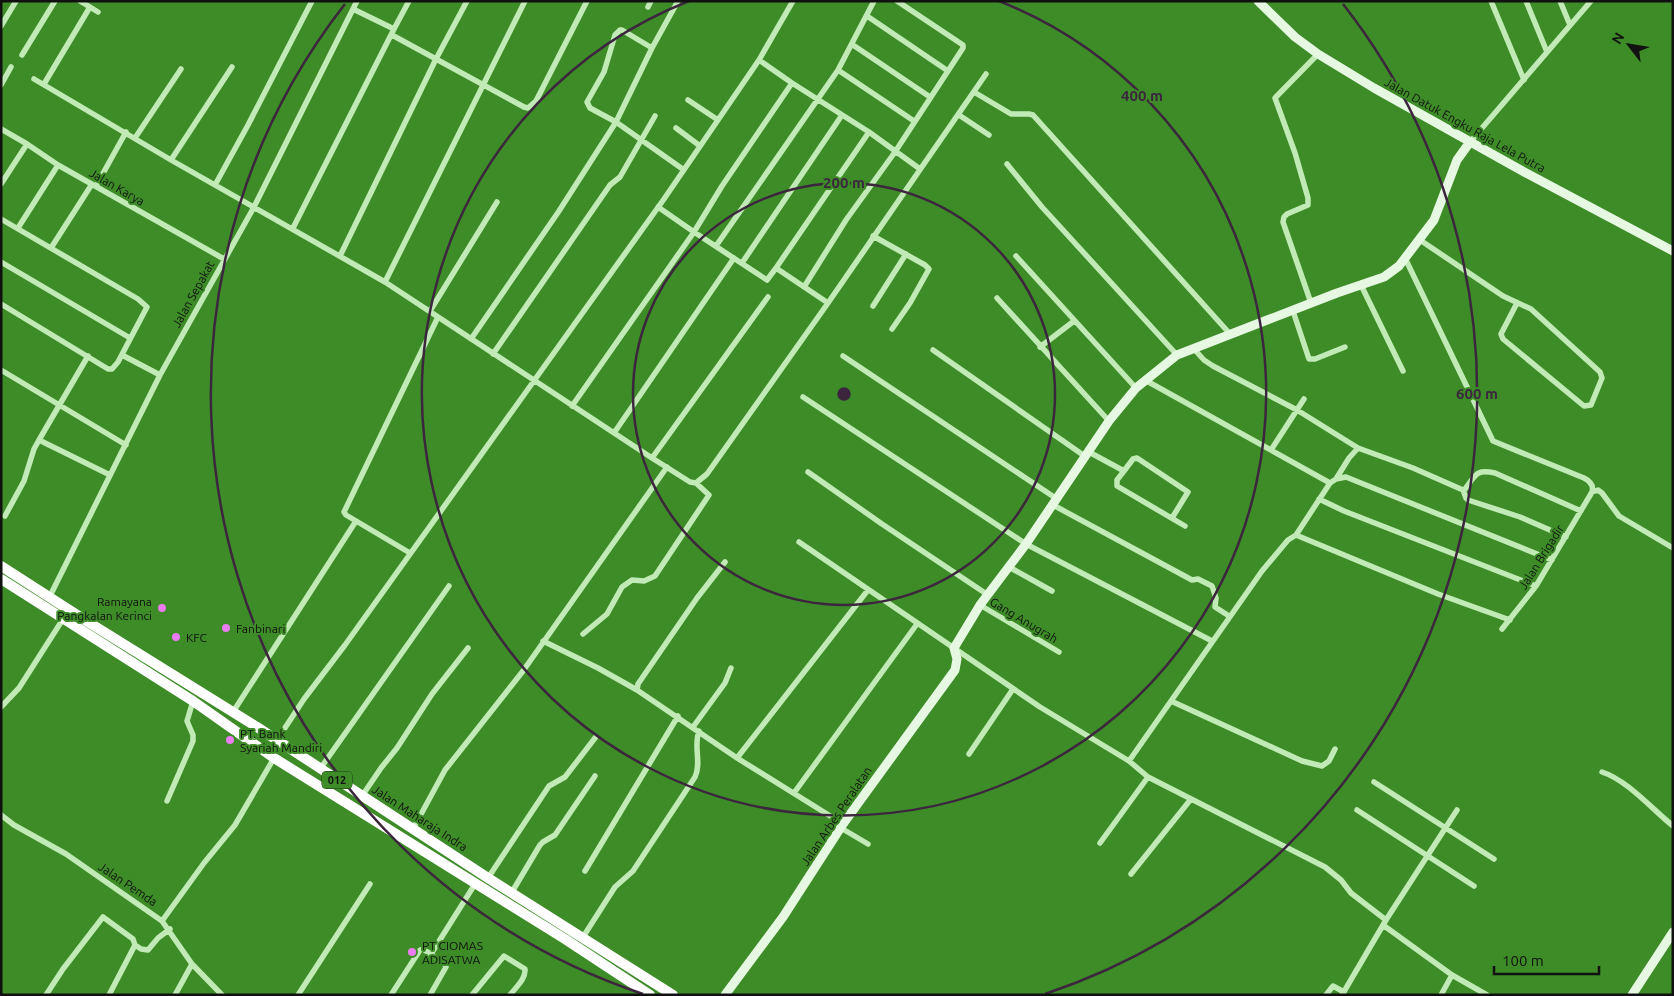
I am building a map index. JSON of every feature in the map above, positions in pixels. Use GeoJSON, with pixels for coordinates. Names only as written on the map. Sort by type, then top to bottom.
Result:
{"type":"FeatureCollection","features":[{"type":"Feature","properties":{"kind":"highway","name":"Jalan Maharaja Indra"},"geometry":{"type":"LineString","coordinates":[[1,566],[63,619],[193,701],[274,758],[650,995]]}},
{"type":"Feature","properties":{"kind":"highway","name":"Jalan Maharaja Indra"},"geometry":{"type":"LineString","coordinates":[[1,579],[23,586],[49,598],[233,712],[488,878],[673,995]]}},
{"type":"Feature","properties":{"kind":"highway"},"geometry":{"type":"LineString","coordinates":[[641,989],[648,979]]}},
{"type":"Feature","properties":{"kind":"street"},"geometry":{"type":"LineString","coordinates":[[22,55],[55,1]]}},
{"type":"Feature","properties":{"kind":"street"},"geometry":{"type":"LineString","coordinates":[[80,1],[98,12]]}},
{"type":"Feature","properties":{"kind":"street"},"geometry":{"type":"LineString","coordinates":[[215,185],[312,1]]}},
{"type":"Feature","properties":{"kind":"street","name":"Jalan Sepakat"},"geometry":{"type":"LineString","coordinates":[[49,598],[160,375],[254,207],[357,1]]}},
{"type":"Feature","properties":{"kind":"street"},"geometry":{"type":"LineString","coordinates":[[293,228],[409,1]]}},
{"type":"Feature","properties":{"kind":"street"},"geometry":{"type":"LineString","coordinates":[[340,256],[466,1]]}},
{"type":"Feature","properties":{"kind":"street"},"geometry":{"type":"LineString","coordinates":[[385,282],[525,1]]}},
{"type":"Feature","properties":{"kind":"street"},"geometry":{"type":"LineString","coordinates":[[353,9],[436,59],[528,108],[533,104],[587,1]]}},
{"type":"Feature","properties":{"kind":"street"},"geometry":{"type":"LineString","coordinates":[[471,339],[559,211],[616,122],[652,48],[678,1]]}},
{"type":"Feature","properties":{"kind":"street"},"geometry":{"type":"LineString","coordinates":[[277,740],[304,699],[345,645],[684,170],[759,60],[793,1]]}},
{"type":"Feature","properties":{"kind":"street"},"geometry":{"type":"LineString","coordinates":[[716,246],[838,70],[853,45],[874,1]]}},
{"type":"Feature","properties":{"kind":"street"},"geometry":{"type":"LineString","coordinates":[[804,286],[846,220],[962,51],[963,45],[897,1]]}},
{"type":"Feature","properties":{"kind":"street","name":"Jalan Datuk Engku Raja Lela Putra"},"geometry":{"type":"LineString","coordinates":[[1258,1],[1295,37],[1318,54],[1374,88],[1673,251]]}},
{"type":"Feature","properties":{"kind":"street"},"geometry":{"type":"LineString","coordinates":[[1491,1],[1524,80]]}},
{"type":"Feature","properties":{"kind":"street"},"geometry":{"type":"LineString","coordinates":[[1526,1],[1547,52]]}},
{"type":"Feature","properties":{"kind":"street"},"geometry":{"type":"LineString","coordinates":[[1560,1],[1570,25]]}},
{"type":"Feature","properties":{"kind":"street"},"geometry":{"type":"LineString","coordinates":[[954,648],[980,605],[1026,544],[1108,421],[1136,388],[1177,355],[1384,277],[1405,258],[1434,220],[1457,160],[1470,142],[1591,1]]}},
{"type":"Feature","properties":{"kind":"street"},"geometry":{"type":"LineString","coordinates":[[1,26],[14,2]]}},
{"type":"Feature","properties":{"kind":"street"},"geometry":{"type":"LineString","coordinates":[[44,84],[90,8]]}},
{"type":"Feature","properties":{"kind":"street"},"geometry":{"type":"LineString","coordinates":[[867,16],[948,71]]}},
{"type":"Feature","properties":{"kind":"street"},"geometry":{"type":"LineString","coordinates":[[652,48],[620,30],[615,35],[604,72],[586,102],[590,108],[616,122],[684,170]]}},
{"type":"Feature","properties":{"kind":"street"},"geometry":{"type":"LineString","coordinates":[[853,45],[930,97]]}},
{"type":"Feature","properties":{"kind":"street"},"geometry":{"type":"LineString","coordinates":[[1311,303],[1283,222],[1287,214],[1308,205],[1308,198],[1296,153],[1275,98],[1318,54]]}},
{"type":"Feature","properties":{"kind":"street"},"geometry":{"type":"LineString","coordinates":[[759,60],[869,132],[894,152],[920,169]]}},
{"type":"Feature","properties":{"kind":"street"},"geometry":{"type":"LineString","coordinates":[[171,160],[232,67]]}},
{"type":"Feature","properties":{"kind":"street"},"geometry":{"type":"LineString","coordinates":[[1,85],[11,68]]}},
{"type":"Feature","properties":{"kind":"street"},"geometry":{"type":"LineString","coordinates":[[135,138],[181,69]]}},
{"type":"Feature","properties":{"kind":"street"},"geometry":{"type":"LineString","coordinates":[[838,70],[914,121]]}},
{"type":"Feature","properties":{"kind":"street"},"geometry":{"type":"LineString","coordinates":[[696,483],[707,474],[986,74]]}},
{"type":"Feature","properties":{"kind":"street"},"geometry":{"type":"LineString","coordinates":[[34,79],[171,160],[385,282],[652,458],[690,482],[696,483],[709,495],[655,576],[644,581],[632,580],[622,587],[607,614],[583,634]]}},
{"type":"Feature","properties":{"kind":"street"},"geometry":{"type":"LineString","coordinates":[[572,406],[694,232],[722,186],[792,83]]}},
{"type":"Feature","properties":{"kind":"street"},"geometry":{"type":"LineString","coordinates":[[974,92],[1011,114],[1033,115],[1231,335]]}},
{"type":"Feature","properties":{"kind":"street"},"geometry":{"type":"LineString","coordinates":[[688,100],[718,120]]}},
{"type":"Feature","properties":{"kind":"street"},"geometry":{"type":"LineString","coordinates":[[742,263],[842,115]]}},
{"type":"Feature","properties":{"kind":"street"},"geometry":{"type":"LineString","coordinates":[[959,115],[989,136]]}},
{"type":"Feature","properties":{"kind":"street"},"geometry":{"type":"LineString","coordinates":[[493,354],[610,185],[620,176],[655,116]]}},
{"type":"Feature","properties":{"kind":"street"},"geometry":{"type":"LineString","coordinates":[[676,128],[700,146]]}},
{"type":"Feature","properties":{"kind":"street","name":"Jalan Karya"},"geometry":{"type":"LineString","coordinates":[[1,130],[224,259]]}},
{"type":"Feature","properties":{"kind":"street"},"geometry":{"type":"LineString","coordinates":[[51,248],[94,185],[126,132]]}},
{"type":"Feature","properties":{"kind":"street"},"geometry":{"type":"LineString","coordinates":[[658,207],[766,280],[869,132]]}},
{"type":"Feature","properties":{"kind":"street"},"geometry":{"type":"LineString","coordinates":[[1,184],[27,144]]}},
{"type":"Feature","properties":{"kind":"street"},"geometry":{"type":"LineString","coordinates":[[18,228],[58,164]]}},
{"type":"Feature","properties":{"kind":"street"},"geometry":{"type":"LineString","coordinates":[[1007,164],[1042,207],[1177,355]]}},
{"type":"Feature","properties":{"kind":"street"},"geometry":{"type":"LineString","coordinates":[[430,311],[497,202]]}},
{"type":"Feature","properties":{"kind":"street"},"geometry":{"type":"LineString","coordinates":[[1,220],[18,228],[147,307],[122,355],[112,369],[108,369],[1,304]]}},
{"type":"Feature","properties":{"kind":"street"},"geometry":{"type":"LineString","coordinates":[[874,236],[928,267],[928,271],[910,303],[892,329]]}},
{"type":"Feature","properties":{"kind":"street"},"geometry":{"type":"LineString","coordinates":[[1420,240],[1503,296],[1531,309],[1600,372],[1602,378],[1591,405],[1584,406],[1503,339],[1501,334],[1517,303]]}},
{"type":"Feature","properties":{"kind":"street"},"geometry":{"type":"LineString","coordinates":[[873,306],[906,254]]}},
{"type":"Feature","properties":{"kind":"street"},"geometry":{"type":"LineString","coordinates":[[1016,256],[1136,388]]}},
{"type":"Feature","properties":{"kind":"street"},"geometry":{"type":"LineString","coordinates":[[614,433],[734,258]]}},
{"type":"Feature","properties":{"kind":"street"},"geometry":{"type":"LineString","coordinates":[[1405,258],[1493,441],[1584,478],[1592,484],[1592,492],[1598,490],[1620,516],[1673,548]]}},
{"type":"Feature","properties":{"kind":"street"},"geometry":{"type":"LineString","coordinates":[[1,262],[130,338]]}},
{"type":"Feature","properties":{"kind":"street"},"geometry":{"type":"LineString","coordinates":[[776,268],[828,303]]}},
{"type":"Feature","properties":{"kind":"street"},"geometry":{"type":"LineString","coordinates":[[1361,285],[1403,371]]}},
{"type":"Feature","properties":{"kind":"street"},"geometry":{"type":"LineString","coordinates":[[652,458],[768,297]]}},
{"type":"Feature","properties":{"kind":"street"},"geometry":{"type":"LineString","coordinates":[[997,298],[1108,421]]}},
{"type":"Feature","properties":{"kind":"street"},"geometry":{"type":"LineString","coordinates":[[1293,311],[1309,359],[1315,359],[1345,348]]}},
{"type":"Feature","properties":{"kind":"street"},"geometry":{"type":"LineString","coordinates":[[410,553],[344,512],[438,317]]}},
{"type":"Feature","properties":{"kind":"street"},"geometry":{"type":"LineString","coordinates":[[1040,347],[1074,321]]}},
{"type":"Feature","properties":{"kind":"street"},"geometry":{"type":"LineString","coordinates":[[1194,349],[1204,360],[1213,366],[1297,410],[1358,448],[1430,475],[1462,490],[1468,500],[1520,518],[1566,537]]}},
{"type":"Feature","properties":{"kind":"street"},"geometry":{"type":"LineString","coordinates":[[933,350],[1087,454],[1124,471]]}},
{"type":"Feature","properties":{"kind":"street"},"geometry":{"type":"LineString","coordinates":[[122,355],[160,375]]}},
{"type":"Feature","properties":{"kind":"street"},"geometry":{"type":"LineString","coordinates":[[5,516],[24,481],[34,449],[88,356]]}},
{"type":"Feature","properties":{"kind":"street"},"geometry":{"type":"LineString","coordinates":[[843,356],[1055,502],[1192,580],[1198,579],[1212,586],[1216,598],[1215,607],[1229,616]]}},
{"type":"Feature","properties":{"kind":"street"},"geometry":{"type":"LineString","coordinates":[[1,370],[126,445]]}},
{"type":"Feature","properties":{"kind":"street"},"geometry":{"type":"LineString","coordinates":[[1145,380],[1330,483]]}},
{"type":"Feature","properties":{"kind":"street"},"geometry":{"type":"LineString","coordinates":[[803,397],[1026,544],[1212,641]]}},
{"type":"Feature","properties":{"kind":"street"},"geometry":{"type":"LineString","coordinates":[[1271,450],[1304,399]]}},
{"type":"Feature","properties":{"kind":"street"},"geometry":{"type":"LineString","coordinates":[[39,440],[110,475]]}},
{"type":"Feature","properties":{"kind":"street"},"geometry":{"type":"LineString","coordinates":[[1336,479],[1349,458],[1358,448]]}},
{"type":"Feature","properties":{"kind":"street"},"geometry":{"type":"LineString","coordinates":[[1172,518],[1188,492],[1137,458],[1133,459],[1118,480],[1117,486],[1184,526]]}},
{"type":"Feature","properties":{"kind":"street"},"geometry":{"type":"LineString","coordinates":[[413,829],[445,770],[482,721],[504,698],[667,467]]}},
{"type":"Feature","properties":{"kind":"street"},"geometry":{"type":"LineString","coordinates":[[1462,490],[1483,470],[1495,473],[1581,511]]}},
{"type":"Feature","properties":{"kind":"street"},"geometry":{"type":"LineString","coordinates":[[808,472],[988,595]]}},
{"type":"Feature","properties":{"kind":"street"},"geometry":{"type":"LineString","coordinates":[[1129,762],[1229,616],[1262,571],[1288,540],[1296,535],[1330,483],[1336,479],[1346,477],[1552,560]]}},
{"type":"Feature","properties":{"kind":"street","name":"Jalan Brigadir"},"geometry":{"type":"LineString","coordinates":[[1502,629],[1536,586],[1592,492]]}},
{"type":"Feature","properties":{"kind":"street"},"geometry":{"type":"LineString","coordinates":[[1319,499],[1344,511],[1536,586]]}},
{"type":"Feature","properties":{"kind":"street"},"geometry":{"type":"LineString","coordinates":[[233,712],[356,521]]}},
{"type":"Feature","properties":{"kind":"street"},"geometry":{"type":"LineString","coordinates":[[1296,535],[1438,594],[1510,620]]}},
{"type":"Feature","properties":{"kind":"street"},"geometry":{"type":"LineString","coordinates":[[799,542],[1013,689],[1129,762],[1148,777],[1325,866],[1341,880],[1351,894],[1384,923],[1452,975],[1487,995]]}},
{"type":"Feature","properties":{"kind":"street"},"geometry":{"type":"LineString","coordinates":[[637,690],[638,684],[724,562]]}},
{"type":"Feature","properties":{"kind":"street"},"geometry":{"type":"LineString","coordinates":[[1009,567],[1052,590]]}},
{"type":"Feature","properties":{"kind":"street"},"geometry":{"type":"LineString","coordinates":[[320,769],[449,586]]}},
{"type":"Feature","properties":{"kind":"street"},"geometry":{"type":"LineString","coordinates":[[738,758],[868,590]]}},
{"type":"Feature","properties":{"kind":"street","name":"Gang Anugrah"},"geometry":{"type":"LineString","coordinates":[[980,605],[1059,652]]}},
{"type":"Feature","properties":{"kind":"street"},"geometry":{"type":"LineString","coordinates":[[1,707],[19,688],[63,619]]}},
{"type":"Feature","properties":{"kind":"street"},"geometry":{"type":"LineString","coordinates":[[794,793],[917,624]]}},
{"type":"Feature","properties":{"kind":"street"},"geometry":{"type":"LineString","coordinates":[[543,641],[637,690],[868,844]]}},
{"type":"Feature","properties":{"kind":"street"},"geometry":{"type":"LineString","coordinates":[[362,796],[381,768],[398,748],[432,694],[468,648]]}},
{"type":"Feature","properties":{"kind":"street","name":"Jalan Arbes Peralatan"},"geometry":{"type":"LineString","coordinates":[[725,995],[783,917],[842,826],[955,670],[957,659],[954,648]]}},
{"type":"Feature","properties":{"kind":"street"},"geometry":{"type":"LineString","coordinates":[[693,727],[725,683],[731,668]]}},
{"type":"Feature","properties":{"kind":"street"},"geometry":{"type":"LineString","coordinates":[[969,754],[1013,689]]}},
{"type":"Feature","properties":{"kind":"street"},"geometry":{"type":"LineString","coordinates":[[167,801],[193,741],[193,735],[187,721],[193,701]]}},
{"type":"Feature","properties":{"kind":"street"},"geometry":{"type":"LineString","coordinates":[[1171,701],[1302,761],[1322,766],[1329,761],[1334,749]]}},
{"type":"Feature","properties":{"kind":"street"},"geometry":{"type":"LineString","coordinates":[[585,871],[678,716]]}},
{"type":"Feature","properties":{"kind":"street"},"geometry":{"type":"LineString","coordinates":[[583,937],[614,887],[633,870],[695,777],[698,766],[696,739],[700,731]]}},
{"type":"Feature","properties":{"kind":"street"},"geometry":{"type":"LineString","coordinates":[[488,878],[549,786],[565,777],[595,738]]}},
{"type":"Feature","properties":{"kind":"street"},"geometry":{"type":"LineString","coordinates":[[162,921],[204,863],[235,825],[274,758]]}},
{"type":"Feature","properties":{"kind":"street"},"geometry":{"type":"LineString","coordinates":[[1602,772],[1635,793],[1673,826]]}},
{"type":"Feature","properties":{"kind":"street"},"geometry":{"type":"LineString","coordinates":[[512,892],[540,845],[555,835],[595,776]]}},
{"type":"Feature","properties":{"kind":"street"},"geometry":{"type":"LineString","coordinates":[[1100,843],[1148,777]]}},
{"type":"Feature","properties":{"kind":"street"},"geometry":{"type":"LineString","coordinates":[[1374,782],[1494,859]]}},
{"type":"Feature","properties":{"kind":"street"},"geometry":{"type":"LineString","coordinates":[[1131,874],[1191,799]]}},
{"type":"Feature","properties":{"kind":"street"},"geometry":{"type":"LineString","coordinates":[[1357,810],[1474,886]]}},
{"type":"Feature","properties":{"kind":"street"},"geometry":{"type":"LineString","coordinates":[[1326,995],[1333,986],[1343,993],[1384,923],[1457,810]]}},
{"type":"Feature","properties":{"kind":"street","name":"Jalan Pemda"},"geometry":{"type":"LineString","coordinates":[[1,815],[14,825],[66,854],[162,921],[170,929],[192,964],[222,995]]}},
{"type":"Feature","properties":{"kind":"street"},"geometry":{"type":"LineString","coordinates":[[298,995],[370,884]]}},
{"type":"Feature","properties":{"kind":"street"},"geometry":{"type":"LineString","coordinates":[[432,954],[475,884]]}},
{"type":"Feature","properties":{"kind":"street"},"geometry":{"type":"LineString","coordinates":[[46,995],[63,969],[104,917],[142,949],[148,950],[158,938],[170,929]]}},
{"type":"Feature","properties":{"kind":"street"},"geometry":{"type":"LineString","coordinates":[[1632,995],[1673,932]]}},
{"type":"Feature","properties":{"kind":"street"},"geometry":{"type":"LineString","coordinates":[[109,995],[135,945]]}},
{"type":"Feature","properties":{"kind":"street"},"geometry":{"type":"LineString","coordinates":[[391,995],[420,950],[423,949],[444,962],[446,967],[430,995]]}},
{"type":"Feature","properties":{"kind":"street"},"geometry":{"type":"LineString","coordinates":[[472,995],[504,956],[526,971],[525,976],[510,995]]}},
{"type":"Feature","properties":{"kind":"street"},"geometry":{"type":"LineString","coordinates":[[175,995],[192,964]]}},
{"type":"Feature","properties":{"kind":"street"},"geometry":{"type":"LineString","coordinates":[[1441,995],[1452,975]]}},
{"type":"Feature","properties":{"kind":"place","name":"Ramayana Pangkalan Kerinci"},"geometry":{"type":"Point","coordinates":[162,608]}},
{"type":"Feature","properties":{"kind":"place","name":"Fanbinari"},"geometry":{"type":"Point","coordinates":[226,628]}},
{"type":"Feature","properties":{"kind":"place","name":"KFC"},"geometry":{"type":"Point","coordinates":[176,637]}},
{"type":"Feature","properties":{"kind":"place","name":"PT. Bank Syariah Mandiri"},"geometry":{"type":"Point","coordinates":[230,740]}},
{"type":"Feature","properties":{"kind":"place","name":"PT CIOMAS ADISATWA"},"geometry":{"type":"Point","coordinates":[412,952]}}]}
